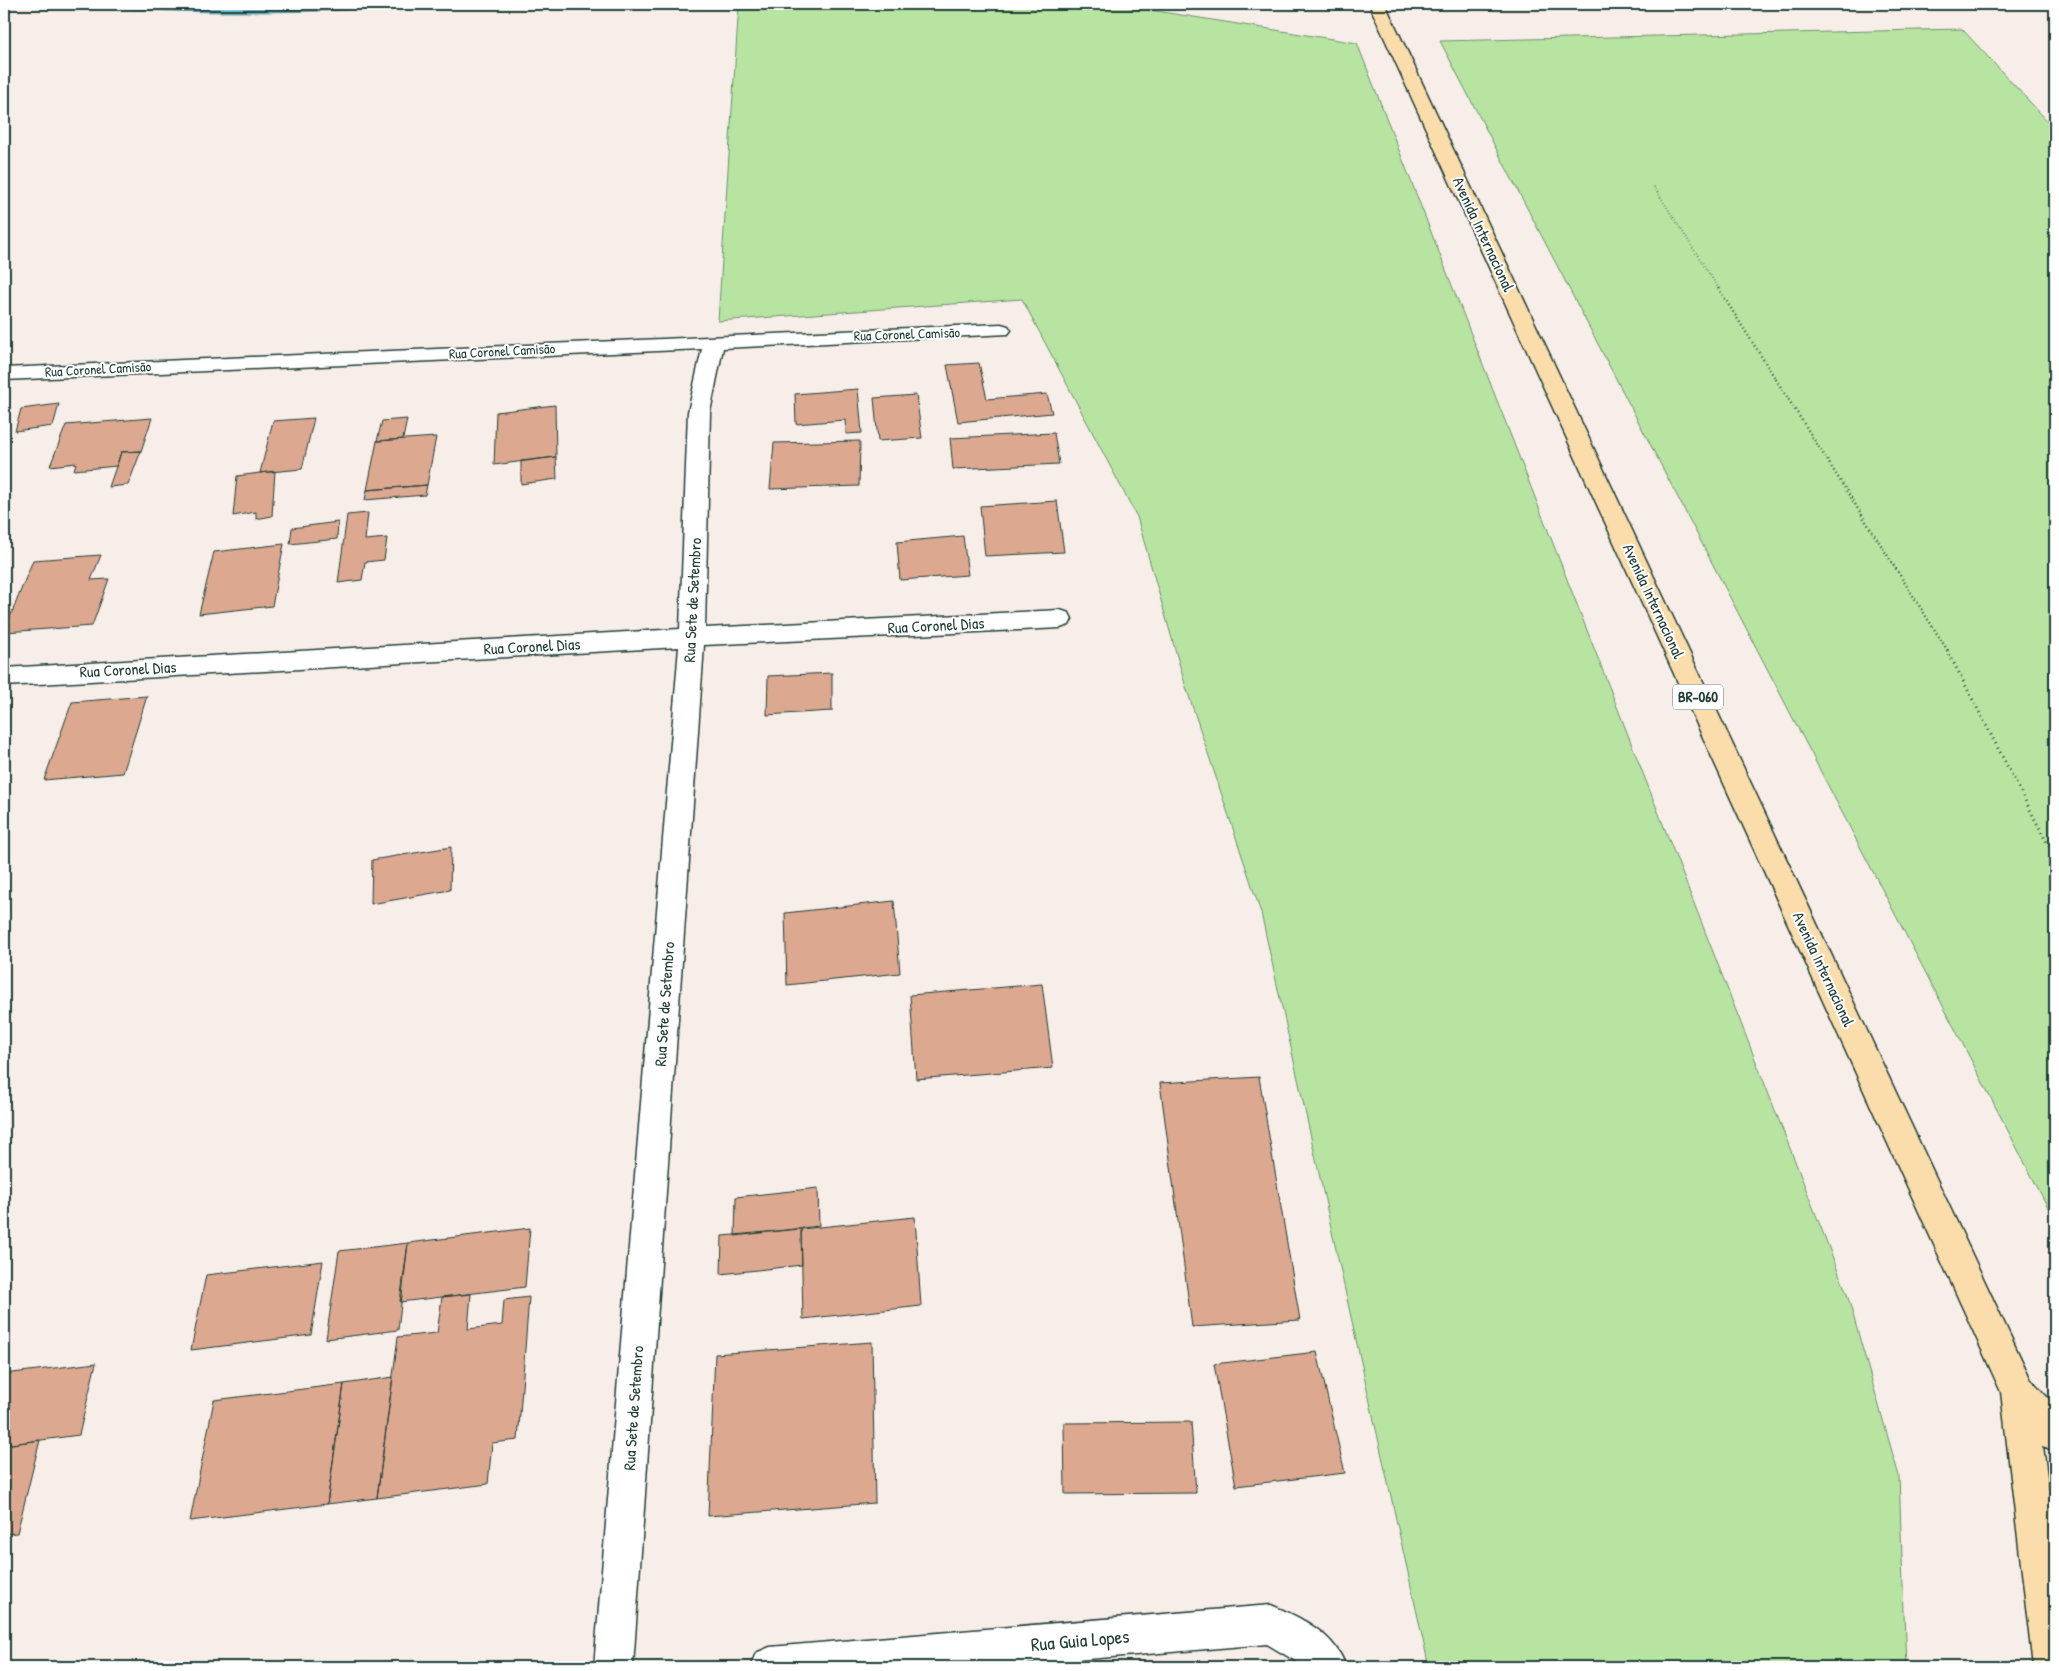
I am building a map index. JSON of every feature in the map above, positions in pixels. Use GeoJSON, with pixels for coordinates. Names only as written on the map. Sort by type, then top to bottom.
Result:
{"type":"FeatureCollection","features":[{"type":"Feature","properties":{"kind":"main road","name":"Avenida Internacional"},"geometry":{"type":"LineString","coordinates":[[1377,4],[2018,1390],[2055,1433]]}},
{"type":"Feature","properties":{"kind":"main road","name":"Avenida Internacional"},"geometry":{"type":"LineString","coordinates":[[2018,1390],[2053,1667]]}},
{"type":"Feature","properties":{"kind":"street","name":"Rua Coronel Camisão"},"geometry":{"type":"LineString","coordinates":[[4,374],[1001,330]]}},
{"type":"Feature","properties":{"kind":"street","name":"Rua Sete de Setembro"},"geometry":{"type":"LineString","coordinates":[[614,1667],[692,637],[699,412],[714,342]]}},
{"type":"Feature","properties":{"kind":"street","name":"Rua Coronel Dias"},"geometry":{"type":"LineString","coordinates":[[4,676],[692,637],[1060,619]]}},
{"type":"Feature","properties":{"kind":"street","name":"Rua Guia Lopes"},"geometry":{"type":"LineString","coordinates":[[770,1667],[1270,1624],[1313,1649],[1326,1667]]}},
{"type":"Feature","properties":{"kind":"path"},"geometry":{"type":"LineString","coordinates":[[1654,188],[1943,642],[2055,858]]}},
{"type":"Feature","properties":{"kind":"green space"},"geometry":{"type":"Polygon","coordinates":[[[739,4],[1112,4],[1357,43],[1847,1294],[1899,1476],[1906,1667],[1429,1667],[1261,913],[1185,684],[1137,517],[1022,299],[718,321],[739,4]]]}},
{"type":"Feature","properties":{"kind":"green space"},"geometry":{"type":"Polygon","coordinates":[[[1962,29],[2055,129],[2055,370],[2051,374],[2055,392],[2055,1221],[1440,41],[1962,29]]]}},
{"type":"Feature","properties":{"kind":"water"},"geometry":{"type":"Polygon","coordinates":[[[85,4],[426,4],[290,12],[204,12],[165,11],[85,4]]]}},
{"type":"Feature","properties":{"kind":"building"},"geometry":{"type":"Polygon","coordinates":[[[979,363],[987,399],[1047,394],[1052,413],[958,422],[947,365],[979,363]]]}},
{"type":"Feature","properties":{"kind":"building"},"geometry":{"type":"Polygon","coordinates":[[[858,389],[862,433],[846,434],[845,420],[796,424],[795,394],[858,389]]]}},
{"type":"Feature","properties":{"kind":"building"},"geometry":{"type":"Polygon","coordinates":[[[916,395],[922,438],[878,441],[874,398],[916,395]]]}},
{"type":"Feature","properties":{"kind":"building"},"geometry":{"type":"Polygon","coordinates":[[[59,404],[53,426],[15,431],[21,409],[59,404]]]}},
{"type":"Feature","properties":{"kind":"building"},"geometry":{"type":"Polygon","coordinates":[[[555,405],[556,457],[494,465],[496,412],[555,405]]]}},
{"type":"Feature","properties":{"kind":"building"},"geometry":{"type":"Polygon","coordinates":[[[152,418],[141,451],[121,452],[117,466],[74,470],[76,463],[50,466],[66,425],[152,418]]]}},
{"type":"Feature","properties":{"kind":"building"},"geometry":{"type":"Polygon","coordinates":[[[314,418],[302,469],[260,473],[273,421],[314,418]]]}},
{"type":"Feature","properties":{"kind":"building"},"geometry":{"type":"Polygon","coordinates":[[[407,419],[403,439],[377,441],[382,421],[407,419]]]}},
{"type":"Feature","properties":{"kind":"building"},"geometry":{"type":"Polygon","coordinates":[[[1054,433],[1059,464],[953,469],[950,438],[1054,433]]]}},
{"type":"Feature","properties":{"kind":"building"},"geometry":{"type":"Polygon","coordinates":[[[436,437],[427,485],[367,490],[377,441],[436,437]]]}},
{"type":"Feature","properties":{"kind":"building"},"geometry":{"type":"Polygon","coordinates":[[[860,441],[859,486],[770,489],[774,443],[860,441]]]}},
{"type":"Feature","properties":{"kind":"building"},"geometry":{"type":"Polygon","coordinates":[[[141,451],[128,485],[109,487],[121,452],[141,451]]]}},
{"type":"Feature","properties":{"kind":"building"},"geometry":{"type":"Polygon","coordinates":[[[556,457],[557,479],[521,484],[521,461],[556,457]]]}},
{"type":"Feature","properties":{"kind":"building"},"geometry":{"type":"Polygon","coordinates":[[[275,471],[272,516],[256,519],[256,512],[233,516],[237,476],[275,471]]]}},
{"type":"Feature","properties":{"kind":"building"},"geometry":{"type":"Polygon","coordinates":[[[427,485],[425,495],[365,500],[367,490],[427,485]]]}},
{"type":"Feature","properties":{"kind":"building"},"geometry":{"type":"Polygon","coordinates":[[[1057,501],[1064,552],[985,556],[980,506],[1057,501]]]}},
{"type":"Feature","properties":{"kind":"building"},"geometry":{"type":"Polygon","coordinates":[[[368,513],[365,540],[387,538],[384,560],[365,562],[362,580],[338,583],[347,515],[368,513]]]}},
{"type":"Feature","properties":{"kind":"building"},"geometry":{"type":"Polygon","coordinates":[[[338,522],[337,539],[290,544],[292,528],[338,522]]]}},
{"type":"Feature","properties":{"kind":"building"},"geometry":{"type":"Polygon","coordinates":[[[963,536],[968,575],[900,580],[897,542],[963,536]]]}},
{"type":"Feature","properties":{"kind":"building"},"geometry":{"type":"Polygon","coordinates":[[[284,544],[272,606],[199,614],[214,552],[284,544]]]}},
{"type":"Feature","properties":{"kind":"building"},"geometry":{"type":"Polygon","coordinates":[[[101,555],[91,580],[109,579],[92,626],[4,632],[33,560],[101,555]]]}},
{"type":"Feature","properties":{"kind":"building"},"geometry":{"type":"Polygon","coordinates":[[[832,673],[832,711],[767,715],[768,676],[832,673]]]}},
{"type":"Feature","properties":{"kind":"building"},"geometry":{"type":"Polygon","coordinates":[[[147,696],[123,773],[44,780],[72,702],[147,696]]]}},
{"type":"Feature","properties":{"kind":"building"},"geometry":{"type":"Polygon","coordinates":[[[451,847],[450,890],[371,904],[372,860],[451,847]]]}},
{"type":"Feature","properties":{"kind":"building"},"geometry":{"type":"Polygon","coordinates":[[[894,901],[900,973],[787,985],[785,913],[894,901]]]}},
{"type":"Feature","properties":{"kind":"building"},"geometry":{"type":"Polygon","coordinates":[[[1042,984],[1053,1068],[916,1079],[910,995],[1042,984]]]}},
{"type":"Feature","properties":{"kind":"building"},"geometry":{"type":"Polygon","coordinates":[[[1259,1077],[1300,1320],[1192,1327],[1160,1083],[1259,1077]]]}},
{"type":"Feature","properties":{"kind":"building"},"geometry":{"type":"Polygon","coordinates":[[[818,1188],[819,1226],[735,1236],[736,1197],[818,1188]]]}},
{"type":"Feature","properties":{"kind":"building"},"geometry":{"type":"Polygon","coordinates":[[[915,1217],[921,1306],[803,1319],[801,1229],[915,1217]]]}},
{"type":"Feature","properties":{"kind":"building"},"geometry":{"type":"Polygon","coordinates":[[[530,1228],[525,1287],[400,1302],[408,1243],[530,1228]]]}},
{"type":"Feature","properties":{"kind":"building"},"geometry":{"type":"Polygon","coordinates":[[[801,1229],[802,1265],[721,1274],[722,1236],[801,1229]]]}},
{"type":"Feature","properties":{"kind":"building"},"geometry":{"type":"Polygon","coordinates":[[[408,1243],[398,1330],[326,1339],[339,1251],[408,1243]]]}},
{"type":"Feature","properties":{"kind":"building"},"geometry":{"type":"Polygon","coordinates":[[[323,1261],[311,1335],[191,1350],[206,1275],[323,1261]]]}},
{"type":"Feature","properties":{"kind":"building"},"geometry":{"type":"Polygon","coordinates":[[[471,1294],[468,1329],[502,1325],[504,1300],[529,1297],[518,1440],[492,1443],[488,1484],[377,1498],[398,1337],[437,1333],[442,1297],[471,1294]]]}},
{"type":"Feature","properties":{"kind":"building"},"geometry":{"type":"Polygon","coordinates":[[[872,1342],[875,1503],[708,1516],[715,1354],[872,1342]]]}},
{"type":"Feature","properties":{"kind":"building"},"geometry":{"type":"Polygon","coordinates":[[[1317,1352],[1345,1473],[1236,1486],[1214,1364],[1317,1352]]]}},
{"type":"Feature","properties":{"kind":"building"},"geometry":{"type":"Polygon","coordinates":[[[96,1363],[79,1435],[4,1445],[4,1374],[96,1363]]]}},
{"type":"Feature","properties":{"kind":"building"},"geometry":{"type":"Polygon","coordinates":[[[393,1377],[377,1498],[327,1504],[344,1384],[393,1377]]]}},
{"type":"Feature","properties":{"kind":"building"},"geometry":{"type":"Polygon","coordinates":[[[344,1384],[327,1504],[190,1521],[214,1400],[344,1384]]]}},
{"type":"Feature","properties":{"kind":"building"},"geometry":{"type":"Polygon","coordinates":[[[1191,1422],[1196,1493],[1065,1494],[1064,1423],[1191,1422]]]}},
{"type":"Feature","properties":{"kind":"building"},"geometry":{"type":"Polygon","coordinates":[[[40,1440],[17,1533],[4,1534],[4,1445],[40,1440]]]}}]}
